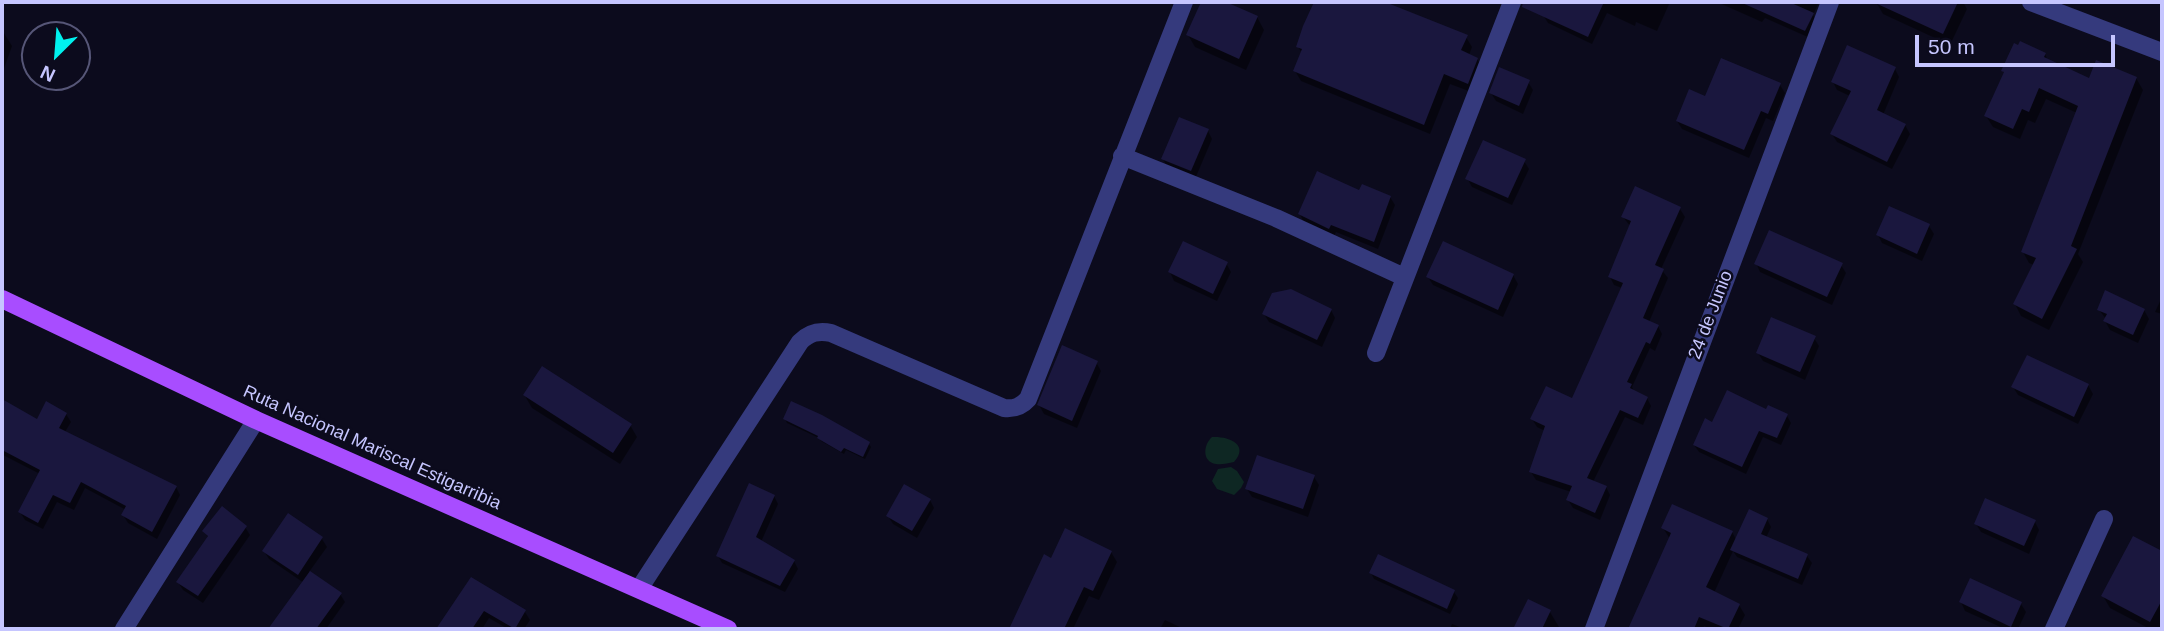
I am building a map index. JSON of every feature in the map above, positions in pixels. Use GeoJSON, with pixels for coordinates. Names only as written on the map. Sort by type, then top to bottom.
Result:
{"type":"FeatureCollection","features":[{"type":"Feature","properties":{"kind":"main road","name":"Ruta Nacional Mariscal Estigarribia"},"geometry":{"type":"LineString","coordinates":[[2,299],[256,419],[728,629]]}},
{"type":"Feature","properties":{"kind":"street"},"geometry":{"type":"LineString","coordinates":[[639,589],[800,342],[815,332],[831,333],[1004,408],[1012,409],[1028,399],[1184,2]]}},
{"type":"Feature","properties":{"kind":"street"},"geometry":{"type":"LineString","coordinates":[[1376,353],[1512,2]]}},
{"type":"Feature","properties":{"kind":"street","name":"24 de Junio"},"geometry":{"type":"LineString","coordinates":[[1594,629],[1829,2]]}},
{"type":"Feature","properties":{"kind":"street"},"geometry":{"type":"LineString","coordinates":[[2031,2],[2162,52]]}},
{"type":"Feature","properties":{"kind":"street"},"geometry":{"type":"LineString","coordinates":[[1122,156],[1276,218],[1404,278]]}},
{"type":"Feature","properties":{"kind":"street"},"geometry":{"type":"LineString","coordinates":[[124,629],[256,419]]}},
{"type":"Feature","properties":{"kind":"street"},"geometry":{"type":"LineString","coordinates":[[2054,629],[2105,519]]}},
{"type":"Feature","properties":{"kind":"green space"},"geometry":{"type":"Polygon","coordinates":[[[1212,437],[1235,442],[1240,450],[1234,462],[1218,464],[1208,460],[1205,453],[1212,437]]]}},
{"type":"Feature","properties":{"kind":"green space"},"geometry":{"type":"Polygon","coordinates":[[[1231,467],[1244,482],[1234,495],[1217,489],[1212,481],[1218,469],[1231,467]]]}},
{"type":"Feature","properties":{"kind":"building"},"geometry":{"type":"Polygon","coordinates":[[[1201,2],[1226,2],[1258,16],[1239,59],[1186,35],[1201,2]]]}},
{"type":"Feature","properties":{"kind":"building"},"geometry":{"type":"Polygon","coordinates":[[[1314,2],[1385,2],[1468,35],[1461,50],[1478,58],[1468,84],[1444,74],[1424,125],[1293,71],[1302,49],[1296,47],[1314,2]]]}},
{"type":"Feature","properties":{"kind":"building"},"geometry":{"type":"Polygon","coordinates":[[[1523,2],[1604,2],[1588,37],[1522,7],[1523,2]]]}},
{"type":"Feature","properties":{"kind":"building"},"geometry":{"type":"Polygon","coordinates":[[[1740,2],[1789,2],[1814,13],[1805,31],[1740,2]]]}},
{"type":"Feature","properties":{"kind":"building"},"geometry":{"type":"Polygon","coordinates":[[[1873,2],[1958,2],[1943,34],[1873,2]]]}},
{"type":"Feature","properties":{"kind":"building"},"geometry":{"type":"Polygon","coordinates":[[[2020,41],[2046,53],[2044,57],[2089,78],[2096,60],[2137,77],[2071,246],[2077,249],[2042,319],[2013,304],[2036,258],[2021,252],[2078,106],[2039,88],[2029,112],[2022,109],[2013,129],[1984,116],[2014,43],[2018,45],[2020,41]]]}},
{"type":"Feature","properties":{"kind":"building"},"geometry":{"type":"Polygon","coordinates":[[[1847,45],[1896,67],[1877,110],[1906,124],[1887,162],[1830,134],[1851,91],[1831,82],[1847,45]]]}},
{"type":"Feature","properties":{"kind":"building"},"geometry":{"type":"Polygon","coordinates":[[[1721,58],[1781,83],[1768,114],[1761,111],[1744,150],[1676,121],[1689,89],[1705,96],[1721,58]]]}},
{"type":"Feature","properties":{"kind":"building"},"geometry":{"type":"Polygon","coordinates":[[[1499,67],[1530,80],[1519,106],[1489,93],[1499,67]]]}},
{"type":"Feature","properties":{"kind":"building"},"geometry":{"type":"Polygon","coordinates":[[[1179,117],[1209,129],[1191,171],[1161,159],[1179,117]]]}},
{"type":"Feature","properties":{"kind":"building"},"geometry":{"type":"Polygon","coordinates":[[[1483,140],[1526,159],[1508,198],[1465,179],[1483,140]]]}},
{"type":"Feature","properties":{"kind":"building"},"geometry":{"type":"Polygon","coordinates":[[[1317,171],[1359,190],[1362,184],[1391,196],[1374,242],[1331,225],[1329,229],[1298,214],[1317,171]]]}},
{"type":"Feature","properties":{"kind":"building"},"geometry":{"type":"Polygon","coordinates":[[[1635,186],[1681,207],[1655,265],[1664,269],[1643,318],[1659,325],[1650,344],[1646,342],[1627,382],[1632,384],[1630,388],[1648,397],[1638,418],[1620,410],[1587,478],[1607,486],[1595,513],[1566,500],[1572,486],[1529,472],[1545,426],[1530,419],[1546,386],[1572,398],[1595,347],[1623,283],[1608,277],[1631,221],[1621,217],[1635,186]]]}},
{"type":"Feature","properties":{"kind":"building"},"geometry":{"type":"Polygon","coordinates":[[[1889,206],[1930,224],[1917,254],[1876,235],[1889,206]]]}},
{"type":"Feature","properties":{"kind":"building"},"geometry":{"type":"Polygon","coordinates":[[[1769,230],[1843,263],[1827,297],[1754,264],[1769,230]]]}},
{"type":"Feature","properties":{"kind":"building"},"geometry":{"type":"Polygon","coordinates":[[[1183,241],[1228,262],[1213,294],[1168,272],[1183,241]]]}},
{"type":"Feature","properties":{"kind":"building"},"geometry":{"type":"Polygon","coordinates":[[[1443,241],[1514,274],[1498,310],[1426,277],[1443,241]]]}},
{"type":"Feature","properties":{"kind":"building"},"geometry":{"type":"Polygon","coordinates":[[[1291,289],[1332,309],[1317,340],[1262,314],[1272,293],[1291,289]]]}},
{"type":"Feature","properties":{"kind":"building"},"geometry":{"type":"Polygon","coordinates":[[[2105,290],[2145,309],[2133,335],[2103,321],[2107,314],[2097,310],[2105,290]]]}},
{"type":"Feature","properties":{"kind":"building"},"geometry":{"type":"Polygon","coordinates":[[[1771,317],[1816,336],[1800,372],[1756,353],[1771,317]]]}},
{"type":"Feature","properties":{"kind":"building"},"geometry":{"type":"Polygon","coordinates":[[[1062,345],[1098,361],[1072,421],[1037,405],[1062,345]]]}},
{"type":"Feature","properties":{"kind":"building"},"geometry":{"type":"Polygon","coordinates":[[[2027,355],[2089,384],[2074,417],[2011,387],[2027,355]]]}},
{"type":"Feature","properties":{"kind":"building"},"geometry":{"type":"Polygon","coordinates":[[[542,366],[632,424],[613,453],[523,395],[542,366]]]}},
{"type":"Feature","properties":{"kind":"building"},"geometry":{"type":"Polygon","coordinates":[[[1727,390],[1766,409],[1768,405],[1788,414],[1777,438],[1759,431],[1742,467],[1693,445],[1705,418],[1712,422],[1727,390]]]}},
{"type":"Feature","properties":{"kind":"building"},"geometry":{"type":"Polygon","coordinates":[[[2,399],[37,419],[46,401],[67,413],[59,428],[177,486],[152,532],[121,515],[126,506],[81,482],[70,503],[53,495],[38,523],[18,512],[40,470],[2,450],[2,399]]]}},
{"type":"Feature","properties":{"kind":"building"},"geometry":{"type":"Polygon","coordinates":[[[791,401],[870,442],[863,457],[844,448],[841,452],[817,438],[818,436],[783,419],[791,401]]]}},
{"type":"Feature","properties":{"kind":"building"},"geometry":{"type":"Polygon","coordinates":[[[1257,455],[1315,475],[1303,509],[1245,489],[1257,455]]]}},
{"type":"Feature","properties":{"kind":"building"},"geometry":{"type":"Polygon","coordinates":[[[749,483],[775,495],[756,537],[795,560],[780,586],[716,556],[749,483]]]}},
{"type":"Feature","properties":{"kind":"building"},"geometry":{"type":"Polygon","coordinates":[[[904,484],[931,499],[912,531],[886,516],[904,484]]]}},
{"type":"Feature","properties":{"kind":"building"},"geometry":{"type":"Polygon","coordinates":[[[1985,498],[2036,520],[2024,546],[1974,524],[1985,498]]]}},
{"type":"Feature","properties":{"kind":"building"},"geometry":{"type":"Polygon","coordinates":[[[1672,504],[1733,531],[1706,587],[1740,604],[1728,629],[1699,617],[1694,629],[1628,629],[1671,533],[1661,528],[1672,504]]]}},
{"type":"Feature","properties":{"kind":"building"},"geometry":{"type":"Polygon","coordinates":[[[222,506],[247,526],[198,596],[176,582],[208,536],[202,531],[222,506]]]}},
{"type":"Feature","properties":{"kind":"building"},"geometry":{"type":"Polygon","coordinates":[[[1749,509],[1768,518],[1761,534],[1808,554],[1798,579],[1730,550],[1749,509]]]}},
{"type":"Feature","properties":{"kind":"building"},"geometry":{"type":"Polygon","coordinates":[[[288,513],[323,537],[298,575],[262,551],[288,513]]]}},
{"type":"Feature","properties":{"kind":"building"},"geometry":{"type":"Polygon","coordinates":[[[1065,528],[1112,551],[1093,591],[1084,587],[1064,629],[1009,629],[1044,554],[1051,558],[1065,528]]]}},
{"type":"Feature","properties":{"kind":"building"},"geometry":{"type":"Polygon","coordinates":[[[2133,536],[2162,551],[2162,600],[2150,622],[2101,596],[2133,536]]]}},
{"type":"Feature","properties":{"kind":"building"},"geometry":{"type":"Polygon","coordinates":[[[1378,554],[1455,590],[1447,609],[1369,573],[1378,554]]]}},
{"type":"Feature","properties":{"kind":"building"},"geometry":{"type":"Polygon","coordinates":[[[310,571],[342,593],[316,629],[268,629],[310,571]]]}},
{"type":"Feature","properties":{"kind":"building"},"geometry":{"type":"Polygon","coordinates":[[[471,577],[526,610],[515,629],[484,611],[472,629],[436,629],[471,577]]]}},
{"type":"Feature","properties":{"kind":"building"},"geometry":{"type":"Polygon","coordinates":[[[1970,578],[2022,602],[2011,627],[1959,602],[1970,578]]]}},
{"type":"Feature","properties":{"kind":"building"},"geometry":{"type":"Polygon","coordinates":[[[1528,599],[1551,610],[1542,629],[1513,629],[1528,599]]]}}]}
